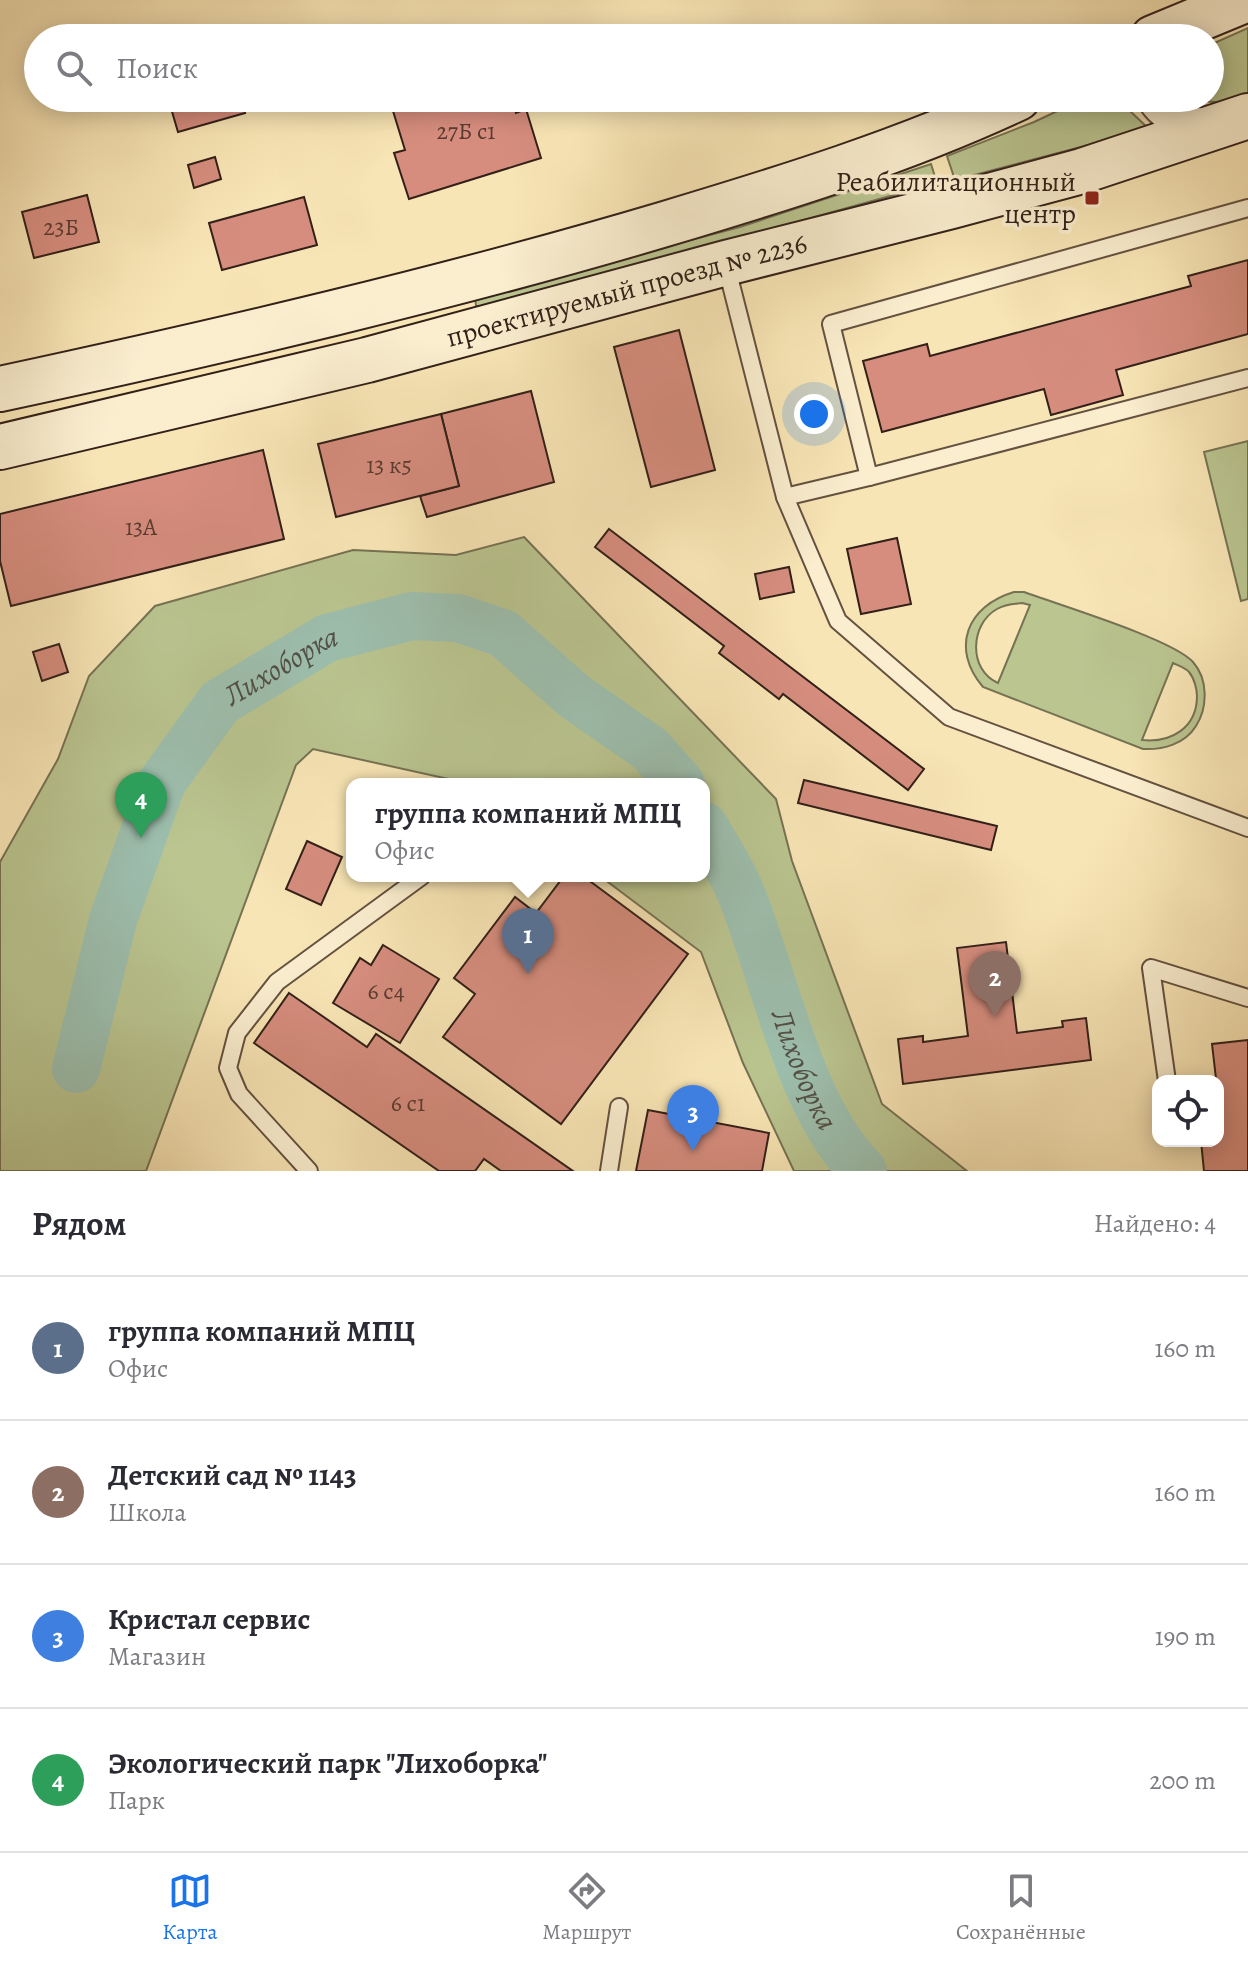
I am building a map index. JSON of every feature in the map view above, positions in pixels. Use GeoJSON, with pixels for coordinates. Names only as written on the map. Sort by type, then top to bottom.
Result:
{"type":"FeatureCollection","features":[{"type":"Feature","properties":{"kind":"main road"},"geometry":{"type":"LineString","coordinates":[[1189,24],[1245,0]]}},
{"type":"Feature","properties":{"kind":"main road","name":"проектируемый проезд № 2236"},"geometry":{"type":"LineString","coordinates":[[0,389],[221,342],[563,254],[800,183],[906,145],[985,112]]}},
{"type":"Feature","properties":{"kind":"main road","name":"проектируемый проезд № 2236"},"geometry":{"type":"LineString","coordinates":[[0,447],[367,360],[1082,171],[1232,121]]}},
{"type":"Feature","properties":{"kind":"street"},"geometry":{"type":"LineString","coordinates":[[1166,112],[1172,118],[1191,125],[1232,121]]}},
{"type":"Feature","properties":{"kind":"lane"},"geometry":{"type":"LineString","coordinates":[[869,477],[831,324],[1248,208]]}},
{"type":"Feature","properties":{"kind":"lane"},"geometry":{"type":"LineString","coordinates":[[726,263],[785,497],[838,621],[949,717],[1248,828]]}},
{"type":"Feature","properties":{"kind":"lane"},"geometry":{"type":"LineString","coordinates":[[785,497],[1248,378]]}},
{"type":"Feature","properties":{"kind":"lane"},"geometry":{"type":"LineString","coordinates":[[309,1171],[239,1094],[228,1068],[237,1033],[277,982],[414,882]]}},
{"type":"Feature","properties":{"kind":"lane"},"geometry":{"type":"LineString","coordinates":[[1166,1075],[1151,968],[1248,998]]}},
{"type":"Feature","properties":{"kind":"lane"},"geometry":{"type":"LineString","coordinates":[[609,1171],[619,1107]]}},
{"type":"Feature","properties":{"kind":"green space"},"geometry":{"type":"Polygon","coordinates":[[[1248,28],[1248,99],[1224,101],[1224,39],[1248,28]]]}},
{"type":"Feature","properties":{"kind":"green space"},"geometry":{"type":"Polygon","coordinates":[[[1055,112],[1131,112],[1149,129],[955,180],[947,156],[1055,112]]]}},
{"type":"Feature","properties":{"kind":"green space"},"geometry":{"type":"Polygon","coordinates":[[[931,164],[937,183],[631,268],[476,306],[475,297],[740,227],[931,164]]]}},
{"type":"Feature","properties":{"kind":"green space"},"geometry":{"type":"Polygon","coordinates":[[[1248,441],[1248,599],[1241,601],[1204,452],[1248,441]]]}},
{"type":"Feature","properties":{"kind":"green space"},"geometry":{"type":"Polygon","coordinates":[[[524,537],[776,799],[792,861],[882,1104],[967,1171],[794,1171],[743,1063],[701,952],[608,882],[710,882],[710,778],[444,778],[313,749],[296,765],[146,1171],[0,1171],[0,862],[58,759],[89,676],[155,606],[353,550],[456,555],[524,537]]]}},
{"type":"Feature","properties":{"kind":"green space"},"geometry":{"type":"Polygon","coordinates":[[[1014,592],[1024,592],[1140,633],[1181,653],[1193,662],[1204,685],[1203,710],[1196,726],[1173,745],[1143,749],[983,687],[967,658],[968,630],[985,607],[1014,592]],[[1022,603],[997,609],[988,616],[978,636],[977,658],[981,668],[998,683],[1030,605],[1022,603]],[[1173,663],[1142,740],[1172,736],[1192,717],[1197,696],[1194,680],[1188,671],[1173,663]]]}},
{"type":"Feature","properties":{"kind":"building"},"geometry":{"type":"Polygon","coordinates":[[[172,112],[245,112],[245,113],[178,132],[172,112]]]}},
{"type":"Feature","properties":{"kind":"building"},"geometry":{"type":"Polygon","coordinates":[[[393,112],[527,112],[541,158],[409,199],[394,153],[405,150],[393,112]]]}},
{"type":"Feature","properties":{"kind":"building"},"geometry":{"type":"Polygon","coordinates":[[[215,157],[221,179],[194,188],[188,165],[215,157]]]}},
{"type":"Feature","properties":{"kind":"building"},"geometry":{"type":"Polygon","coordinates":[[[87,195],[99,242],[34,258],[22,212],[87,195]]]}},
{"type":"Feature","properties":{"kind":"building"},"geometry":{"type":"Polygon","coordinates":[[[304,197],[317,245],[222,270],[209,223],[304,197]]]}},
{"type":"Feature","properties":{"kind":"building"},"geometry":{"type":"Polygon","coordinates":[[[1248,260],[1248,334],[1116,370],[1123,395],[1051,415],[1044,389],[882,432],[863,361],[927,344],[930,356],[1191,286],[1188,276],[1248,260]]]}},
{"type":"Feature","properties":{"kind":"building"},"geometry":{"type":"Polygon","coordinates":[[[679,330],[715,470],[651,487],[614,347],[679,330]]]}},
{"type":"Feature","properties":{"kind":"building"},"geometry":{"type":"Polygon","coordinates":[[[531,391],[554,482],[427,517],[420,496],[459,486],[441,414],[531,391]]]}},
{"type":"Feature","properties":{"kind":"building"},"geometry":{"type":"Polygon","coordinates":[[[441,414],[459,486],[336,517],[318,444],[441,414]]]}},
{"type":"Feature","properties":{"kind":"building"},"geometry":{"type":"Polygon","coordinates":[[[263,450],[284,539],[11,606],[0,561],[0,514],[263,450]]]}},
{"type":"Feature","properties":{"kind":"building"},"geometry":{"type":"Polygon","coordinates":[[[609,529],[924,769],[908,790],[783,694],[779,699],[719,653],[724,646],[595,547],[609,529]]]}},
{"type":"Feature","properties":{"kind":"building"},"geometry":{"type":"Polygon","coordinates":[[[897,538],[911,604],[861,614],[847,549],[897,538]]]}},
{"type":"Feature","properties":{"kind":"building"},"geometry":{"type":"Polygon","coordinates":[[[789,567],[794,592],[760,599],[755,574],[789,567]]]}},
{"type":"Feature","properties":{"kind":"building"},"geometry":{"type":"Polygon","coordinates":[[[59,644],[68,672],[42,681],[33,652],[59,644]]]}},
{"type":"Feature","properties":{"kind":"building"},"geometry":{"type":"Polygon","coordinates":[[[804,780],[997,826],[991,850],[798,803],[804,780]]]}},
{"type":"Feature","properties":{"kind":"building"},"geometry":{"type":"Polygon","coordinates":[[[307,841],[342,857],[321,905],[286,889],[307,841]]]}},
{"type":"Feature","properties":{"kind":"building"},"geometry":{"type":"Polygon","coordinates":[[[559,882],[591,882],[688,954],[561,1124],[443,1037],[475,994],[454,978],[515,897],[536,913],[559,882]]]}},
{"type":"Feature","properties":{"kind":"building"},"geometry":{"type":"Polygon","coordinates":[[[1006,942],[1017,1033],[1063,1027],[1062,1021],[1086,1018],[1091,1060],[903,1084],[898,1039],[923,1036],[923,1042],[968,1036],[957,948],[1006,942]]]}},
{"type":"Feature","properties":{"kind":"building"},"geometry":{"type":"Polygon","coordinates":[[[383,945],[439,979],[400,1043],[333,1003],[360,958],[371,965],[383,945]]]}},
{"type":"Feature","properties":{"kind":"building"},"geometry":{"type":"Polygon","coordinates":[[[289,993],[367,1047],[376,1034],[573,1171],[501,1171],[484,1159],[475,1171],[439,1171],[254,1043],[289,993]]]}},
{"type":"Feature","properties":{"kind":"building"},"geometry":{"type":"Polygon","coordinates":[[[1248,1040],[1248,1171],[1204,1171],[1202,1147],[1224,1147],[1224,1075],[1216,1075],[1212,1044],[1248,1040]]]}},
{"type":"Feature","properties":{"kind":"building"},"geometry":{"type":"Polygon","coordinates":[[[648,1110],[769,1133],[762,1171],[636,1171],[648,1110]]]}},
{"type":"Feature","properties":{"kind":"waterway","name":"Лихоборка"},"geometry":{"type":"LineString","coordinates":[[76,1069],[113,920],[162,782],[220,702],[327,638],[412,616],[458,618],[503,633],[574,696],[650,749],[676,778]]}},
{"type":"Feature","properties":{"kind":"waterway","name":"Лихоборка"},"geometry":{"type":"LineString","coordinates":[[710,836],[740,891],[790,1038],[821,1112],[840,1144],[863,1171]]}},
{"type":"Feature","properties":{"kind":"place","name":"Реабилитационный центр"},"geometry":{"type":"Point","coordinates":[1092,198]}},
{"type":"Feature","properties":{"kind":"place","name":"Экологический парк \"Лихоборка\""},"geometry":{"type":"Point","coordinates":[141,838]}},
{"type":"Feature","properties":{"kind":"place","name":"группа компаний МПЦ"},"geometry":{"type":"Point","coordinates":[528,974]}},
{"type":"Feature","properties":{"kind":"place","name":"Детский сад № 1143"},"geometry":{"type":"Point","coordinates":[995,1017]}},
{"type":"Feature","properties":{"kind":"place","name":"Кристал сервис"},"geometry":{"type":"Point","coordinates":[693,1151]}}]}
